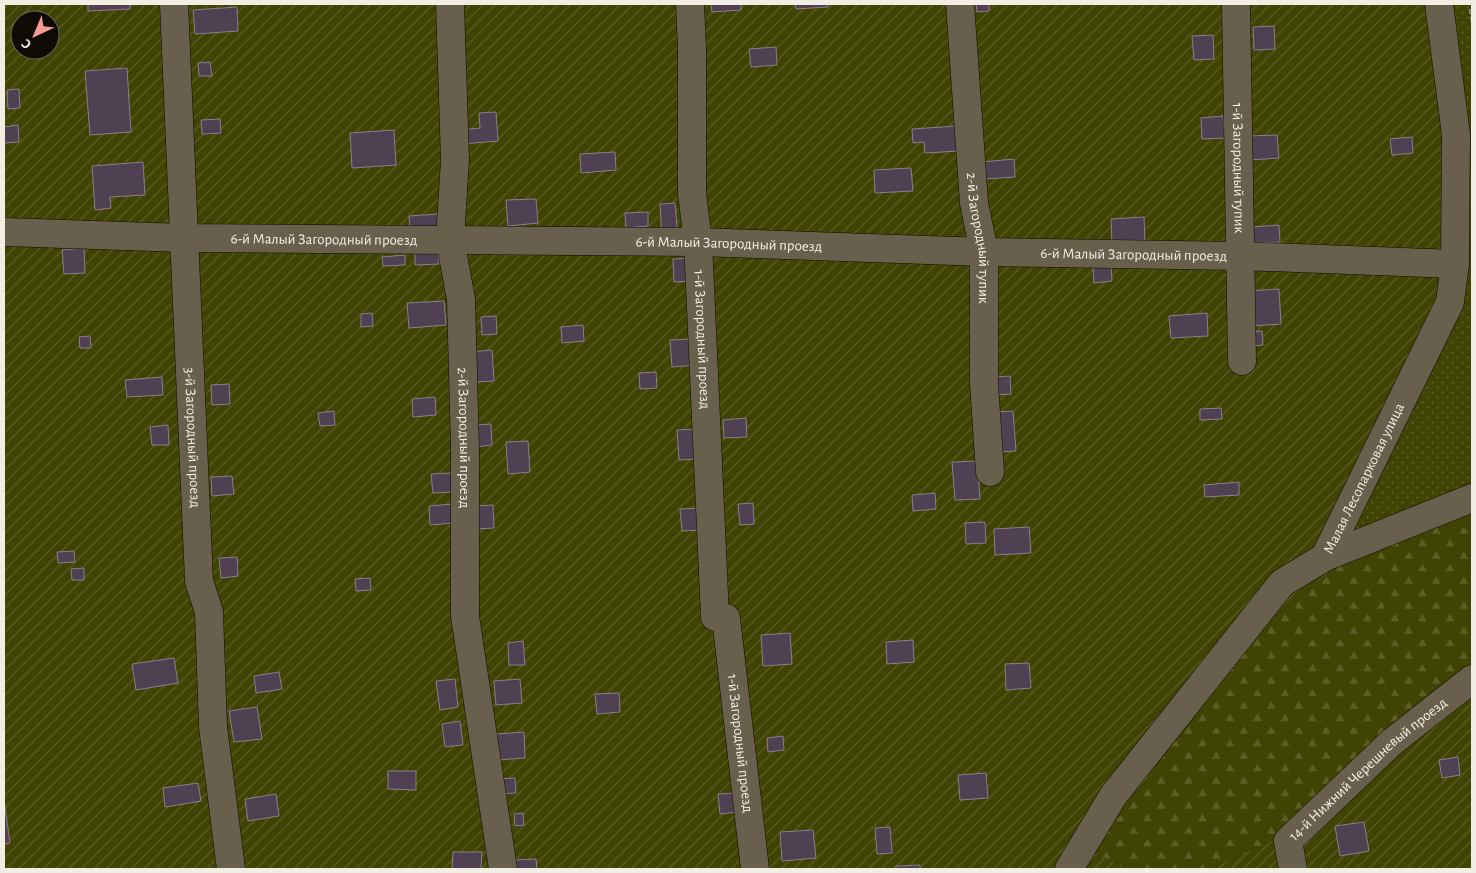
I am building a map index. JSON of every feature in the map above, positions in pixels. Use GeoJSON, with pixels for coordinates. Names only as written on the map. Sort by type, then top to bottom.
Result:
{"type":"FeatureCollection","features":[{"type":"Feature","properties":{"kind":"street","name":"3-й Загородный проезд"},"geometry":{"type":"LineString","coordinates":[[174,4],[199,581],[209,612],[213,727],[232,869]]}},
{"type":"Feature","properties":{"kind":"street","name":"2-й Загородный проезд"},"geometry":{"type":"LineString","coordinates":[[450,4],[455,160],[450,240],[461,299],[465,448],[465,616],[503,869]]}},
{"type":"Feature","properties":{"kind":"street","name":"1-й Загородный проезд"},"geometry":{"type":"LineString","coordinates":[[690,4],[692,48],[692,193],[698,242],[720,617],[755,869]]}},
{"type":"Feature","properties":{"kind":"street","name":"2-й Загородный тупик"},"geometry":{"type":"LineString","coordinates":[[960,4],[974,203],[984,252],[984,384],[990,472]]}},
{"type":"Feature","properties":{"kind":"street","name":"1-й Загородный тупик"},"geometry":{"type":"LineString","coordinates":[[1236,4],[1242,361]]}},
{"type":"Feature","properties":{"kind":"street","name":"Малая Лесопарковая улица"},"geometry":{"type":"LineString","coordinates":[[1069,869],[1113,796],[1282,583],[1325,557],[1450,302],[1455,264],[1456,135],[1439,4]]}},
{"type":"Feature","properties":{"kind":"street","name":"6-й Малый Загородный проезд"},"geometry":{"type":"LineString","coordinates":[[4,232],[184,238],[698,242],[984,252],[1240,256],[1455,264]]}},
{"type":"Feature","properties":{"kind":"street"},"geometry":{"type":"LineString","coordinates":[[1325,557],[1472,498]]}},
{"type":"Feature","properties":{"kind":"street","name":"14-й Нижний Черешневый проезд"},"geometry":{"type":"LineString","coordinates":[[1293,869],[1288,841],[1392,742],[1472,679]]}},
{"type":"Feature","properties":{"kind":"path"},"geometry":{"type":"LineString","coordinates":[[1468,4],[1472,22]]}},
{"type":"Feature","properties":{"kind":"green space"},"geometry":{"type":"Polygon","coordinates":[[[4,4],[1451,4],[1468,125],[1464,309],[1335,567],[1253,636],[1093,852],[1129,869],[4,869],[4,4]]]}},
{"type":"Feature","properties":{"kind":"green space"},"geometry":{"type":"Polygon","coordinates":[[[1451,4],[1472,4],[1472,510],[1335,567],[1464,309],[1451,4]]]}},
{"type":"Feature","properties":{"kind":"green space"},"geometry":{"type":"Polygon","coordinates":[[[1472,510],[1472,669],[1282,836],[1209,869],[1129,869],[1093,852],[1253,636],[1335,567],[1472,510]]]}},
{"type":"Feature","properties":{"kind":"green space"},"geometry":{"type":"Polygon","coordinates":[[[1472,669],[1472,869],[1209,869],[1282,836],[1472,669]]]}},
{"type":"Feature","properties":{"kind":"building"},"geometry":{"type":"Polygon","coordinates":[[[88,4],[130,4],[130,9],[88,11],[88,4]]]}},
{"type":"Feature","properties":{"kind":"building"},"geometry":{"type":"Polygon","coordinates":[[[711,4],[741,4],[741,10],[712,12],[711,4]]]}},
{"type":"Feature","properties":{"kind":"building"},"geometry":{"type":"Polygon","coordinates":[[[795,4],[828,4],[828,7],[796,9],[795,4]]]}},
{"type":"Feature","properties":{"kind":"building"},"geometry":{"type":"Polygon","coordinates":[[[976,4],[989,4],[989,11],[977,12],[976,4]]]}},
{"type":"Feature","properties":{"kind":"building"},"geometry":{"type":"Polygon","coordinates":[[[237,7],[238,31],[195,34],[193,10],[237,7]]]}},
{"type":"Feature","properties":{"kind":"building"},"geometry":{"type":"Polygon","coordinates":[[[1274,26],[1275,49],[1254,50],[1253,27],[1274,26]]]}},
{"type":"Feature","properties":{"kind":"building"},"geometry":{"type":"Polygon","coordinates":[[[1213,35],[1214,59],[1194,60],[1192,36],[1213,35]]]}},
{"type":"Feature","properties":{"kind":"building"},"geometry":{"type":"Polygon","coordinates":[[[776,47],[777,65],[751,67],[749,49],[776,47]]]}},
{"type":"Feature","properties":{"kind":"building"},"geometry":{"type":"Polygon","coordinates":[[[210,62],[212,76],[199,76],[198,63],[210,62]]]}},
{"type":"Feature","properties":{"kind":"building"},"geometry":{"type":"Polygon","coordinates":[[[127,68],[131,132],[90,135],[85,71],[127,68]]]}},
{"type":"Feature","properties":{"kind":"building"},"geometry":{"type":"Polygon","coordinates":[[[19,89],[20,108],[8,109],[7,90],[19,89]]]}},
{"type":"Feature","properties":{"kind":"building"},"geometry":{"type":"Polygon","coordinates":[[[496,112],[498,141],[462,144],[461,130],[480,128],[479,113],[496,112]]]}},
{"type":"Feature","properties":{"kind":"building"},"geometry":{"type":"Polygon","coordinates":[[[1223,116],[1225,138],[1202,139],[1201,118],[1223,116]]]}},
{"type":"Feature","properties":{"kind":"building"},"geometry":{"type":"Polygon","coordinates":[[[220,119],[221,133],[202,134],[201,120],[220,119]]]}},
{"type":"Feature","properties":{"kind":"building"},"geometry":{"type":"Polygon","coordinates":[[[18,125],[19,142],[4,143],[4,127],[18,125]]]}},
{"type":"Feature","properties":{"kind":"building"},"geometry":{"type":"Polygon","coordinates":[[[957,126],[959,151],[925,153],[924,142],[913,143],[912,129],[957,126]]]}},
{"type":"Feature","properties":{"kind":"building"},"geometry":{"type":"Polygon","coordinates":[[[394,130],[396,165],[352,168],[350,133],[394,130]]]}},
{"type":"Feature","properties":{"kind":"building"},"geometry":{"type":"Polygon","coordinates":[[[1277,135],[1279,158],[1250,160],[1249,136],[1277,135]]]}},
{"type":"Feature","properties":{"kind":"building"},"geometry":{"type":"Polygon","coordinates":[[[1412,137],[1413,153],[1392,155],[1390,139],[1412,137]]]}},
{"type":"Feature","properties":{"kind":"building"},"geometry":{"type":"Polygon","coordinates":[[[615,152],[616,170],[581,173],[580,154],[615,152]]]}},
{"type":"Feature","properties":{"kind":"building"},"geometry":{"type":"Polygon","coordinates":[[[1014,159],[1015,177],[984,179],[982,162],[1014,159]]]}},
{"type":"Feature","properties":{"kind":"building"},"geometry":{"type":"Polygon","coordinates":[[[143,162],[145,195],[110,197],[111,208],[95,210],[92,166],[143,162]]]}},
{"type":"Feature","properties":{"kind":"building"},"geometry":{"type":"Polygon","coordinates":[[[911,168],[913,191],[875,193],[874,170],[911,168]]]}},
{"type":"Feature","properties":{"kind":"building"},"geometry":{"type":"Polygon","coordinates":[[[536,199],[538,223],[508,226],[506,200],[536,199]]]}},
{"type":"Feature","properties":{"kind":"building"},"geometry":{"type":"Polygon","coordinates":[[[675,203],[678,238],[662,239],[660,204],[675,203]]]}},
{"type":"Feature","properties":{"kind":"building"},"geometry":{"type":"Polygon","coordinates":[[[648,212],[648,226],[626,228],[625,213],[648,212]]]}},
{"type":"Feature","properties":{"kind":"building"},"geometry":{"type":"Polygon","coordinates":[[[438,214],[439,228],[410,230],[409,216],[438,214]]]}},
{"type":"Feature","properties":{"kind":"building"},"geometry":{"type":"Polygon","coordinates":[[[1144,217],[1145,243],[1112,245],[1111,219],[1144,217]]]}},
{"type":"Feature","properties":{"kind":"building"},"geometry":{"type":"Polygon","coordinates":[[[1279,225],[1280,242],[1253,243],[1252,227],[1279,225]]]}},
{"type":"Feature","properties":{"kind":"building"},"geometry":{"type":"Polygon","coordinates":[[[84,248],[85,273],[64,274],[62,250],[84,248]]]}},
{"type":"Feature","properties":{"kind":"building"},"geometry":{"type":"Polygon","coordinates":[[[438,251],[439,264],[415,265],[415,252],[438,251]]]}},
{"type":"Feature","properties":{"kind":"building"},"geometry":{"type":"Polygon","coordinates":[[[405,255],[405,265],[383,266],[382,257],[405,255]]]}},
{"type":"Feature","properties":{"kind":"building"},"geometry":{"type":"Polygon","coordinates":[[[692,258],[693,281],[674,282],[673,259],[692,258]]]}},
{"type":"Feature","properties":{"kind":"building"},"geometry":{"type":"Polygon","coordinates":[[[1111,264],[1112,281],[1094,283],[1093,265],[1111,264]]]}},
{"type":"Feature","properties":{"kind":"building"},"geometry":{"type":"Polygon","coordinates":[[[1279,289],[1281,324],[1250,326],[1248,291],[1279,289]]]}},
{"type":"Feature","properties":{"kind":"building"},"geometry":{"type":"Polygon","coordinates":[[[444,301],[446,325],[409,328],[407,303],[444,301]]]}},
{"type":"Feature","properties":{"kind":"building"},"geometry":{"type":"Polygon","coordinates":[[[372,313],[373,326],[361,327],[361,314],[372,313]]]}},
{"type":"Feature","properties":{"kind":"building"},"geometry":{"type":"Polygon","coordinates":[[[1207,313],[1208,336],[1171,338],[1169,316],[1207,313]]]}},
{"type":"Feature","properties":{"kind":"building"},"geometry":{"type":"Polygon","coordinates":[[[496,316],[497,334],[482,335],[481,317],[496,316]]]}},
{"type":"Feature","properties":{"kind":"building"},"geometry":{"type":"Polygon","coordinates":[[[583,325],[584,341],[562,343],[561,327],[583,325]]]}},
{"type":"Feature","properties":{"kind":"building"},"geometry":{"type":"Polygon","coordinates":[[[1262,331],[1263,345],[1251,346],[1250,332],[1262,331]]]}},
{"type":"Feature","properties":{"kind":"building"},"geometry":{"type":"Polygon","coordinates":[[[90,336],[91,348],[80,348],[79,337],[90,336]]]}},
{"type":"Feature","properties":{"kind":"building"},"geometry":{"type":"Polygon","coordinates":[[[694,339],[696,365],[672,367],[670,340],[694,339]]]}},
{"type":"Feature","properties":{"kind":"building"},"geometry":{"type":"Polygon","coordinates":[[[492,350],[494,381],[472,382],[470,352],[492,350]]]}},
{"type":"Feature","properties":{"kind":"building"},"geometry":{"type":"Polygon","coordinates":[[[656,372],[657,388],[640,389],[639,373],[656,372]]]}},
{"type":"Feature","properties":{"kind":"building"},"geometry":{"type":"Polygon","coordinates":[[[1010,376],[1011,394],[994,395],[992,377],[1010,376]]]}},
{"type":"Feature","properties":{"kind":"building"},"geometry":{"type":"Polygon","coordinates":[[[162,377],[163,395],[127,397],[125,380],[162,377]]]}},
{"type":"Feature","properties":{"kind":"building"},"geometry":{"type":"Polygon","coordinates":[[[229,384],[230,404],[212,405],[211,385],[229,384]]]}},
{"type":"Feature","properties":{"kind":"building"},"geometry":{"type":"Polygon","coordinates":[[[435,397],[436,415],[413,417],[412,399],[435,397]]]}},
{"type":"Feature","properties":{"kind":"building"},"geometry":{"type":"Polygon","coordinates":[[[1221,408],[1222,419],[1200,420],[1200,409],[1221,408]]]}},
{"type":"Feature","properties":{"kind":"building"},"geometry":{"type":"Polygon","coordinates":[[[334,411],[335,425],[320,426],[318,413],[334,411]]]}},
{"type":"Feature","properties":{"kind":"building"},"geometry":{"type":"Polygon","coordinates":[[[1013,411],[1016,451],[999,452],[996,412],[1013,411]]]}},
{"type":"Feature","properties":{"kind":"building"},"geometry":{"type":"Polygon","coordinates":[[[746,418],[747,437],[724,438],[723,420],[746,418]]]}},
{"type":"Feature","properties":{"kind":"building"},"geometry":{"type":"Polygon","coordinates":[[[491,424],[492,445],[476,447],[474,425],[491,424]]]}},
{"type":"Feature","properties":{"kind":"building"},"geometry":{"type":"Polygon","coordinates":[[[168,425],[169,445],[152,445],[150,427],[168,425]]]}},
{"type":"Feature","properties":{"kind":"building"},"geometry":{"type":"Polygon","coordinates":[[[697,429],[699,459],[679,460],[677,430],[697,429]]]}},
{"type":"Feature","properties":{"kind":"building"},"geometry":{"type":"Polygon","coordinates":[[[528,441],[530,472],[508,474],[506,442],[528,441]]]}},
{"type":"Feature","properties":{"kind":"building"},"geometry":{"type":"Polygon","coordinates":[[[977,461],[980,499],[955,500],[952,462],[977,461]]]}},
{"type":"Feature","properties":{"kind":"building"},"geometry":{"type":"Polygon","coordinates":[[[451,473],[453,492],[433,493],[431,474],[451,473]]]}},
{"type":"Feature","properties":{"kind":"building"},"geometry":{"type":"Polygon","coordinates":[[[232,476],[234,494],[212,496],[211,477],[232,476]]]}},
{"type":"Feature","properties":{"kind":"building"},"geometry":{"type":"Polygon","coordinates":[[[1239,482],[1239,495],[1205,497],[1204,485],[1239,482]]]}},
{"type":"Feature","properties":{"kind":"building"},"geometry":{"type":"Polygon","coordinates":[[[935,493],[936,509],[913,511],[912,495],[935,493]]]}},
{"type":"Feature","properties":{"kind":"building"},"geometry":{"type":"Polygon","coordinates":[[[753,503],[754,524],[740,525],[738,504],[753,503]]]}},
{"type":"Feature","properties":{"kind":"building"},"geometry":{"type":"Polygon","coordinates":[[[452,504],[453,523],[430,525],[429,506],[452,504]]]}},
{"type":"Feature","properties":{"kind":"building"},"geometry":{"type":"Polygon","coordinates":[[[493,505],[494,528],[476,529],[475,506],[493,505]]]}},
{"type":"Feature","properties":{"kind":"building"},"geometry":{"type":"Polygon","coordinates":[[[702,508],[703,530],[682,531],[680,509],[702,508]]]}},
{"type":"Feature","properties":{"kind":"building"},"geometry":{"type":"Polygon","coordinates":[[[985,522],[986,543],[966,544],[965,523],[985,522]]]}},
{"type":"Feature","properties":{"kind":"building"},"geometry":{"type":"Polygon","coordinates":[[[1029,527],[1031,553],[995,555],[994,529],[1029,527]]]}},
{"type":"Feature","properties":{"kind":"building"},"geometry":{"type":"Polygon","coordinates":[[[74,551],[75,562],[58,563],[57,552],[74,551]]]}},
{"type":"Feature","properties":{"kind":"building"},"geometry":{"type":"Polygon","coordinates":[[[237,557],[238,576],[221,578],[219,558],[237,557]]]}},
{"type":"Feature","properties":{"kind":"building"},"geometry":{"type":"Polygon","coordinates":[[[84,568],[84,580],[72,580],[71,569],[84,568]]]}},
{"type":"Feature","properties":{"kind":"building"},"geometry":{"type":"Polygon","coordinates":[[[370,578],[371,590],[356,591],[355,579],[370,578]]]}},
{"type":"Feature","properties":{"kind":"building"},"geometry":{"type":"Polygon","coordinates":[[[790,633],[792,664],[763,666],[761,635],[790,633]]]}},
{"type":"Feature","properties":{"kind":"building"},"geometry":{"type":"Polygon","coordinates":[[[913,640],[914,662],[887,664],[886,642],[913,640]]]}},
{"type":"Feature","properties":{"kind":"building"},"geometry":{"type":"Polygon","coordinates":[[[523,641],[525,665],[509,665],[508,643],[523,641]]]}},
{"type":"Feature","properties":{"kind":"building"},"geometry":{"type":"Polygon","coordinates":[[[174,658],[178,683],[136,690],[132,664],[174,658]]]}},
{"type":"Feature","properties":{"kind":"building"},"geometry":{"type":"Polygon","coordinates":[[[1029,663],[1031,688],[1006,690],[1005,664],[1029,663]]]}},
{"type":"Feature","properties":{"kind":"building"},"geometry":{"type":"Polygon","coordinates":[[[279,672],[282,689],[256,693],[254,676],[279,672]]]}},
{"type":"Feature","properties":{"kind":"building"},"geometry":{"type":"Polygon","coordinates":[[[455,679],[458,707],[440,710],[436,681],[455,679]]]}},
{"type":"Feature","properties":{"kind":"building"},"geometry":{"type":"Polygon","coordinates":[[[520,679],[522,703],[496,705],[494,681],[520,679]]]}},
{"type":"Feature","properties":{"kind":"building"},"geometry":{"type":"Polygon","coordinates":[[[619,693],[620,712],[597,714],[595,694],[619,693]]]}},
{"type":"Feature","properties":{"kind":"building"},"geometry":{"type":"Polygon","coordinates":[[[257,707],[262,739],[234,742],[229,711],[257,707]]]}},
{"type":"Feature","properties":{"kind":"building"},"geometry":{"type":"Polygon","coordinates":[[[460,721],[463,745],[445,747],[442,724],[460,721]]]}},
{"type":"Feature","properties":{"kind":"building"},"geometry":{"type":"Polygon","coordinates":[[[524,732],[525,758],[497,760],[496,734],[524,732]]]}},
{"type":"Feature","properties":{"kind":"building"},"geometry":{"type":"Polygon","coordinates":[[[783,736],[784,750],[768,752],[767,738],[783,736]]]}},
{"type":"Feature","properties":{"kind":"building"},"geometry":{"type":"Polygon","coordinates":[[[1458,757],[1460,775],[1442,778],[1439,760],[1458,757]]]}},
{"type":"Feature","properties":{"kind":"building"},"geometry":{"type":"Polygon","coordinates":[[[388,771],[416,771],[416,790],[388,789],[388,771]]]}},
{"type":"Feature","properties":{"kind":"building"},"geometry":{"type":"Polygon","coordinates":[[[986,773],[988,798],[960,800],[958,775],[986,773]]]}},
{"type":"Feature","properties":{"kind":"building"},"geometry":{"type":"Polygon","coordinates":[[[515,778],[516,793],[498,794],[497,779],[515,778]]]}},
{"type":"Feature","properties":{"kind":"building"},"geometry":{"type":"Polygon","coordinates":[[[198,783],[201,801],[165,807],[163,788],[198,783]]]}},
{"type":"Feature","properties":{"kind":"building"},"geometry":{"type":"Polygon","coordinates":[[[737,793],[738,812],[720,814],[718,794],[737,793]]]}},
{"type":"Feature","properties":{"kind":"building"},"geometry":{"type":"Polygon","coordinates":[[[276,794],[279,816],[248,821],[245,799],[276,794]]]}},
{"type":"Feature","properties":{"kind":"building"},"geometry":{"type":"Polygon","coordinates":[[[4,800],[10,843],[4,844],[4,800]]]}},
{"type":"Feature","properties":{"kind":"building"},"geometry":{"type":"Polygon","coordinates":[[[523,813],[524,825],[515,826],[514,814],[523,813]]]}},
{"type":"Feature","properties":{"kind":"building"},"geometry":{"type":"Polygon","coordinates":[[[1364,822],[1369,851],[1340,856],[1335,826],[1364,822]]]}},
{"type":"Feature","properties":{"kind":"building"},"geometry":{"type":"Polygon","coordinates":[[[890,827],[892,853],[877,854],[875,828],[890,827]]]}},
{"type":"Feature","properties":{"kind":"building"},"geometry":{"type":"Polygon","coordinates":[[[813,830],[816,858],[782,861],[780,832],[813,830]]]}},
{"type":"Feature","properties":{"kind":"building"},"geometry":{"type":"Polygon","coordinates":[[[453,852],[482,852],[481,869],[452,869],[453,852]]]}},
{"type":"Feature","properties":{"kind":"building"},"geometry":{"type":"Polygon","coordinates":[[[536,859],[537,869],[513,869],[513,860],[536,859]]]}},
{"type":"Feature","properties":{"kind":"building"},"geometry":{"type":"Polygon","coordinates":[[[920,865],[920,869],[896,869],[896,866],[920,865]]]}}]}
